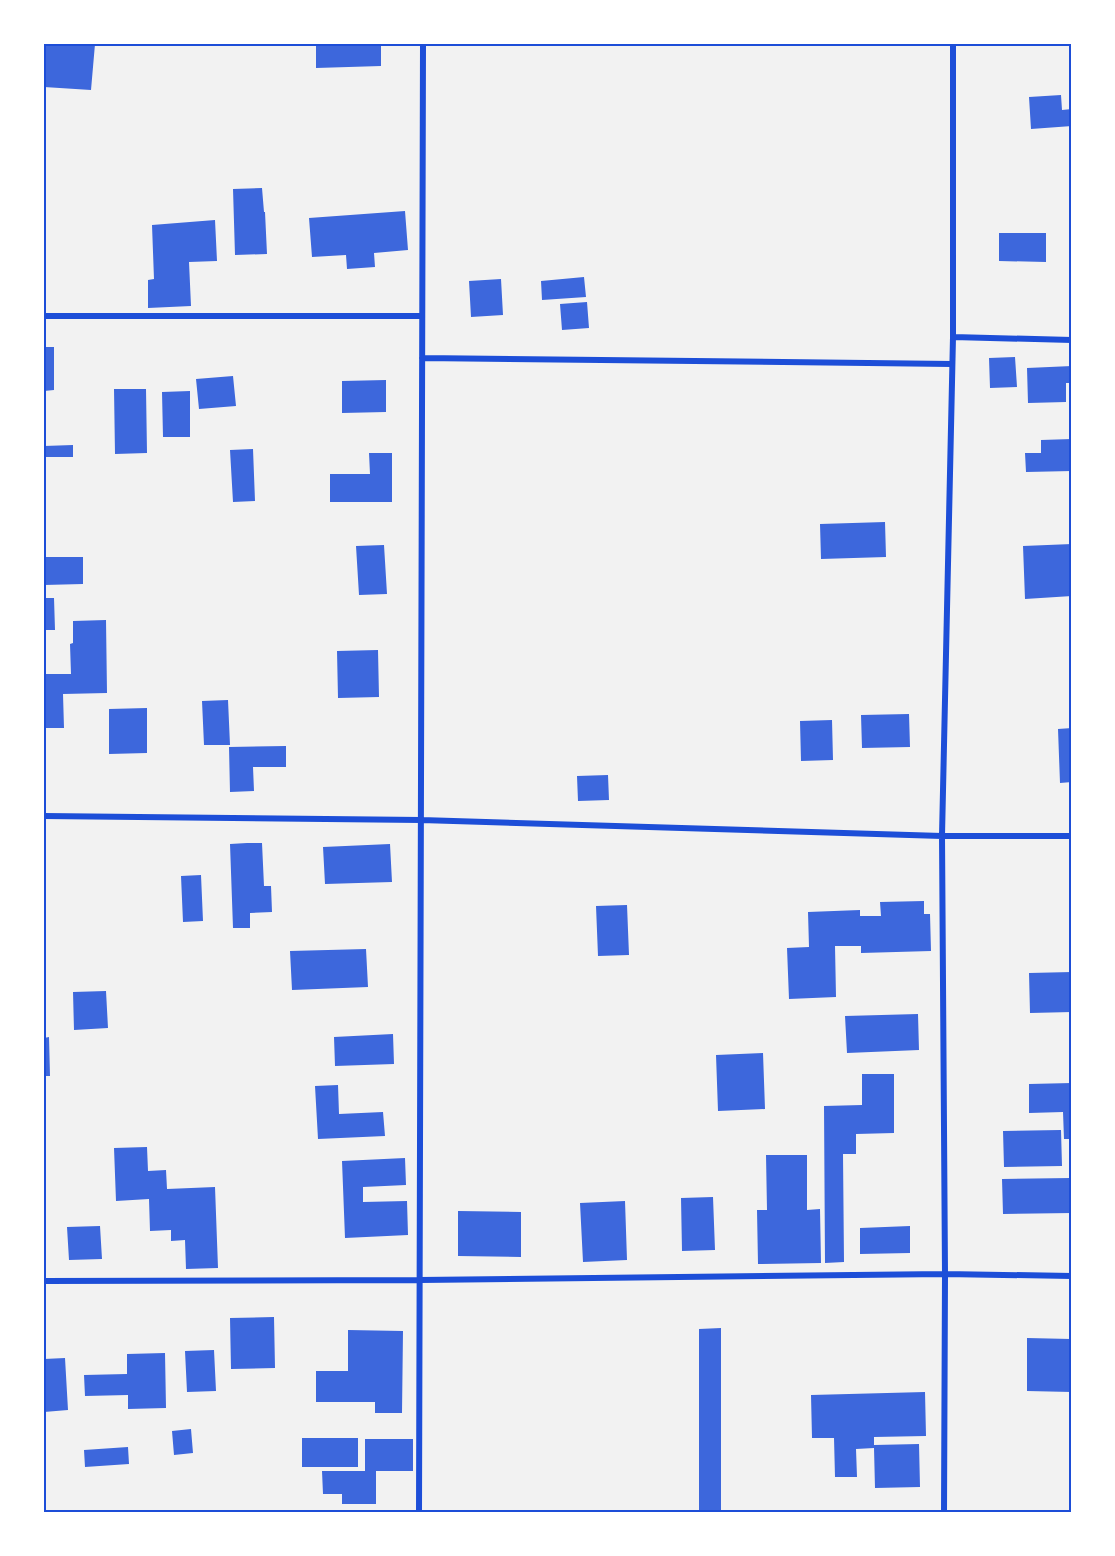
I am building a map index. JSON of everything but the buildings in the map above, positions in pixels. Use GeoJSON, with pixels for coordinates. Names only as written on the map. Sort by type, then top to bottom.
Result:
{"type":"FeatureCollection","features":[{"type":"Feature","properties":{"kind":"street"},"geometry":{"type":"LineString","coordinates":[[419,1512],[423,44]]}},
{"type":"Feature","properties":{"kind":"street"},"geometry":{"type":"LineString","coordinates":[[944,1512],[942,836],[953,337],[953,44]]}},
{"type":"Feature","properties":{"kind":"street"},"geometry":{"type":"LineString","coordinates":[[44,316],[422,316]]}},
{"type":"Feature","properties":{"kind":"street"},"geometry":{"type":"LineString","coordinates":[[953,337],[1071,340]]}},
{"type":"Feature","properties":{"kind":"street"},"geometry":{"type":"LineString","coordinates":[[422,358],[952,364]]}},
{"type":"Feature","properties":{"kind":"street"},"geometry":{"type":"LineString","coordinates":[[44,816],[421,820],[942,836],[1071,836]]}},
{"type":"Feature","properties":{"kind":"street"},"geometry":{"type":"LineString","coordinates":[[44,1281],[420,1280],[945,1274],[1071,1276]]}}]}
